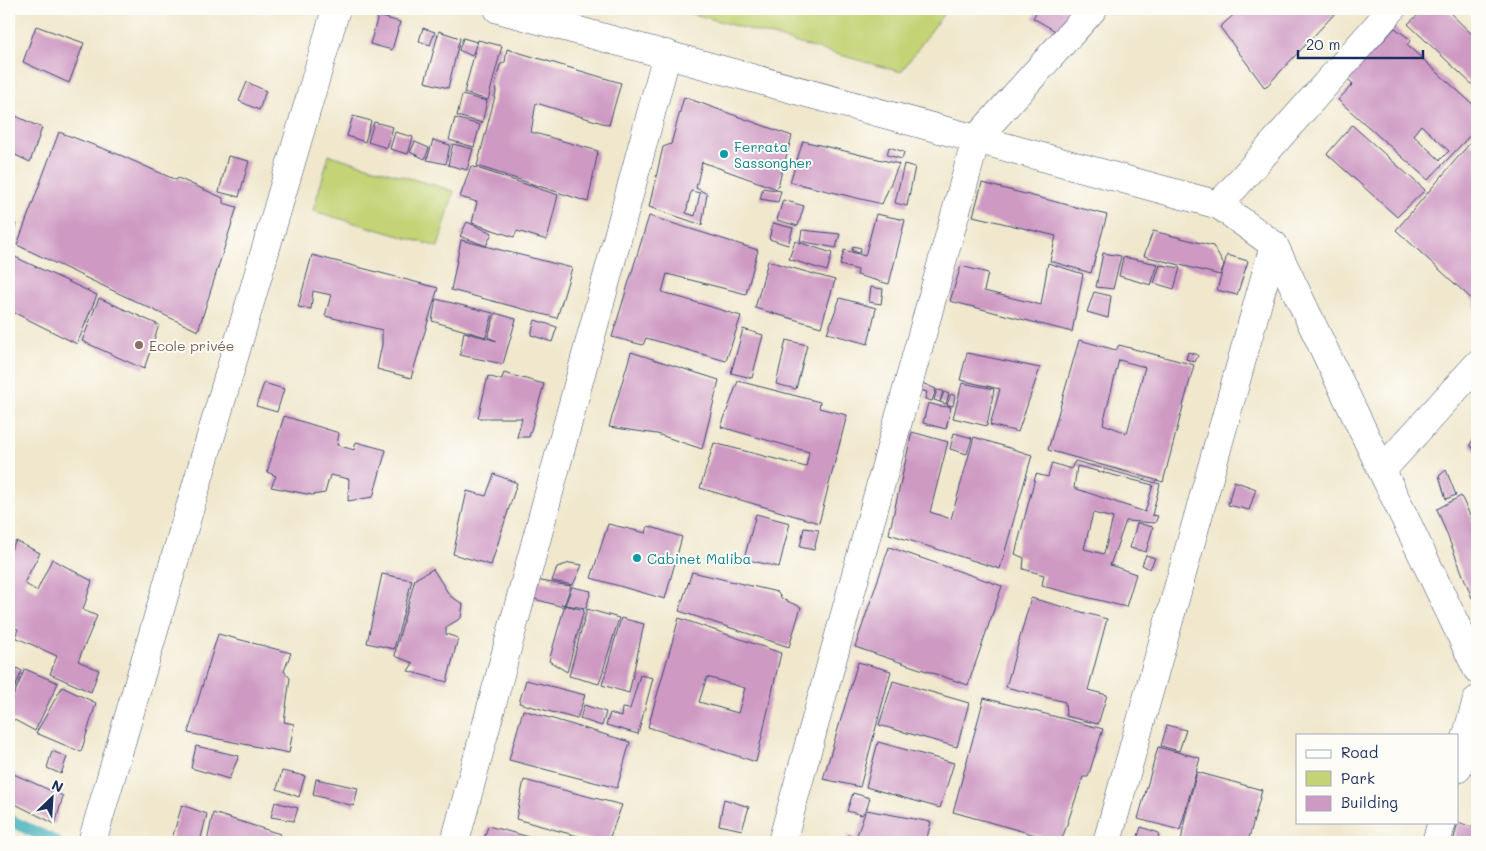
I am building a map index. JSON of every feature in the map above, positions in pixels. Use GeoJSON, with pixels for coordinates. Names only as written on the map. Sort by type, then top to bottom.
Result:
{"type":"FeatureCollection","features":[{"type":"Feature","properties":{"kind":"street"},"geometry":{"type":"LineString","coordinates":[[92,842],[336,9]]}},
{"type":"Feature","properties":{"kind":"street"},"geometry":{"type":"LineString","coordinates":[[498,9],[1219,205],[1274,245],[1477,669]]}},
{"type":"Feature","properties":{"kind":"street"},"geometry":{"type":"LineString","coordinates":[[782,842],[976,139],[1093,9]]}},
{"type":"Feature","properties":{"kind":"street"},"geometry":{"type":"LineString","coordinates":[[1219,205],[1392,9]]}},
{"type":"Feature","properties":{"kind":"street"},"geometry":{"type":"LineString","coordinates":[[455,842],[667,54]]}},
{"type":"Feature","properties":{"kind":"street"},"geometry":{"type":"LineString","coordinates":[[1106,842],[1274,245]]}},
{"type":"Feature","properties":{"kind":"street"},"geometry":{"type":"LineString","coordinates":[[1382,470],[1477,365]]}},
{"type":"Feature","properties":{"kind":"street"},"geometry":{"type":"LineString","coordinates":[[1458,766],[1477,700]]}},
{"type":"Feature","properties":{"kind":"street"},"geometry":{"type":"LineString","coordinates":[[1436,842],[1441,824]]}},
{"type":"Feature","properties":{"kind":"green space"},"geometry":{"type":"Polygon","coordinates":[[[675,9],[947,9],[901,72],[675,9]]]}},
{"type":"Feature","properties":{"kind":"green space"},"geometry":{"type":"Polygon","coordinates":[[[329,155],[454,191],[438,247],[313,211],[329,155]]]}},
{"type":"Feature","properties":{"kind":"building"},"geometry":{"type":"Polygon","coordinates":[[[1038,9],[1069,9],[1077,13],[1064,36],[1033,18],[1038,9]]]}},
{"type":"Feature","properties":{"kind":"building"},"geometry":{"type":"Polygon","coordinates":[[[1240,9],[1339,9],[1265,88],[1220,27],[1240,9]]]}},
{"type":"Feature","properties":{"kind":"building"},"geometry":{"type":"Polygon","coordinates":[[[1424,9],[1446,9],[1477,39],[1477,89],[1408,24],[1424,9]]]}},
{"type":"Feature","properties":{"kind":"building"},"geometry":{"type":"Polygon","coordinates":[[[378,16],[400,22],[392,50],[370,44],[378,16]]]}},
{"type":"Feature","properties":{"kind":"building"},"geometry":{"type":"Polygon","coordinates":[[[36,26],[84,43],[69,83],[23,62],[36,26]]]}},
{"type":"Feature","properties":{"kind":"building"},"geometry":{"type":"Polygon","coordinates":[[[423,28],[435,32],[430,45],[419,41],[423,28]]]}},
{"type":"Feature","properties":{"kind":"building"},"geometry":{"type":"Polygon","coordinates":[[[1395,28],[1411,40],[1407,45],[1477,108],[1477,128],[1428,180],[1338,100],[1353,84],[1348,79],[1395,28]],[[1421,125],[1413,135],[1440,160],[1449,151],[1421,125]]]}},
{"type":"Feature","properties":{"kind":"building"},"geometry":{"type":"Polygon","coordinates":[[[439,31],[460,38],[448,88],[425,82],[439,31]]]}},
{"type":"Feature","properties":{"kind":"building"},"geometry":{"type":"Polygon","coordinates":[[[463,38],[477,42],[472,56],[459,50],[463,38]]]}},
{"type":"Feature","properties":{"kind":"building"},"geometry":{"type":"Polygon","coordinates":[[[478,40],[502,46],[488,100],[464,93],[478,40]]]}},
{"type":"Feature","properties":{"kind":"building"},"geometry":{"type":"Polygon","coordinates":[[[507,49],[621,83],[609,125],[536,103],[531,132],[598,151],[588,202],[477,166],[496,92],[495,84],[500,65],[505,62],[507,49]]]}},
{"type":"Feature","properties":{"kind":"building"},"geometry":{"type":"Polygon","coordinates":[[[247,82],[266,91],[259,110],[239,101],[247,82]]]}},
{"type":"Feature","properties":{"kind":"building"},"geometry":{"type":"Polygon","coordinates":[[[462,95],[487,101],[482,123],[457,116],[462,95]]]}},
{"type":"Feature","properties":{"kind":"building","name":"Ferrata Sassongher"},"geometry":{"type":"Polygon","coordinates":[[[684,97],[792,136],[777,189],[702,162],[696,188],[707,194],[702,225],[649,207],[663,147],[671,144],[684,97]],[[691,191],[686,213],[695,216],[700,193],[691,191]]]}},
{"type":"Feature","properties":{"kind":"building"},"geometry":{"type":"Polygon","coordinates":[[[9,113],[42,128],[30,162],[9,152],[9,113]]]}},
{"type":"Feature","properties":{"kind":"building"},"geometry":{"type":"Polygon","coordinates":[[[353,116],[371,121],[365,142],[347,136],[353,116]]]}},
{"type":"Feature","properties":{"kind":"building"},"geometry":{"type":"Polygon","coordinates":[[[455,118],[480,125],[474,147],[449,140],[455,118]]]}},
{"type":"Feature","properties":{"kind":"building"},"geometry":{"type":"Polygon","coordinates":[[[374,122],[393,127],[387,148],[368,142],[374,122]]]}},
{"type":"Feature","properties":{"kind":"building"},"geometry":{"type":"Polygon","coordinates":[[[1352,125],[1425,190],[1397,217],[1327,154],[1352,125]]]}},
{"type":"Feature","properties":{"kind":"building"},"geometry":{"type":"Polygon","coordinates":[[[59,132],[120,155],[176,180],[178,178],[223,198],[223,203],[237,207],[198,331],[17,245],[59,132]]]}},
{"type":"Feature","properties":{"kind":"building"},"geometry":{"type":"Polygon","coordinates":[[[395,132],[413,137],[408,154],[390,149],[395,132]]]}},
{"type":"Feature","properties":{"kind":"building"},"geometry":{"type":"Polygon","coordinates":[[[433,140],[450,145],[446,164],[427,160],[433,140]]]}},
{"type":"Feature","properties":{"kind":"building"},"geometry":{"type":"Polygon","coordinates":[[[803,141],[899,164],[882,204],[790,182],[803,141]]]}},
{"type":"Feature","properties":{"kind":"building"},"geometry":{"type":"Polygon","coordinates":[[[415,142],[429,148],[425,159],[410,152],[415,142]]]}},
{"type":"Feature","properties":{"kind":"building"},"geometry":{"type":"Polygon","coordinates":[[[1470,143],[1477,149],[1477,309],[1474,306],[1475,302],[1396,230],[1470,143]]]}},
{"type":"Feature","properties":{"kind":"building"},"geometry":{"type":"Polygon","coordinates":[[[453,144],[473,149],[467,170],[448,165],[453,144]]]}},
{"type":"Feature","properties":{"kind":"building"},"geometry":{"type":"Polygon","coordinates":[[[889,147],[904,152],[902,159],[887,155],[889,147]]]}},
{"type":"Feature","properties":{"kind":"building"},"geometry":{"type":"Polygon","coordinates":[[[228,156],[249,161],[239,197],[219,192],[228,156]]]}},
{"type":"Feature","properties":{"kind":"building"},"geometry":{"type":"Polygon","coordinates":[[[904,164],[915,167],[907,206],[895,203],[904,164]]]}},
{"type":"Feature","properties":{"kind":"building"},"geometry":{"type":"Polygon","coordinates":[[[471,166],[558,195],[547,240],[517,231],[514,237],[472,223],[477,202],[460,197],[471,166]]]}},
{"type":"Feature","properties":{"kind":"building"},"geometry":{"type":"Polygon","coordinates":[[[982,183],[1107,215],[1091,273],[1050,261],[1056,236],[973,216],[982,183]]]}},
{"type":"Feature","properties":{"kind":"building"},"geometry":{"type":"Polygon","coordinates":[[[763,188],[781,191],[778,202],[760,199],[763,188]]]}},
{"type":"Feature","properties":{"kind":"building"},"geometry":{"type":"Polygon","coordinates":[[[783,200],[804,206],[798,226],[777,220],[783,200]]]}},
{"type":"Feature","properties":{"kind":"building"},"geometry":{"type":"Polygon","coordinates":[[[876,214],[905,220],[889,284],[857,275],[858,270],[840,265],[844,250],[865,256],[876,214]]]}},
{"type":"Feature","properties":{"kind":"building"},"geometry":{"type":"Polygon","coordinates":[[[649,216],[758,250],[746,294],[667,274],[662,292],[741,316],[726,361],[646,338],[643,345],[612,337],[649,216]]]}},
{"type":"Feature","properties":{"kind":"building"},"geometry":{"type":"Polygon","coordinates":[[[9,220],[16,224],[9,243],[9,220]]]}},
{"type":"Feature","properties":{"kind":"building"},"geometry":{"type":"Polygon","coordinates":[[[467,222],[492,233],[486,246],[460,236],[467,222]]]}},
{"type":"Feature","properties":{"kind":"building"},"geometry":{"type":"Polygon","coordinates":[[[773,223],[793,228],[788,245],[769,239],[773,223]]]}},
{"type":"Feature","properties":{"kind":"building"},"geometry":{"type":"Polygon","coordinates":[[[802,230],[840,234],[836,248],[800,241],[802,230]]]}},
{"type":"Feature","properties":{"kind":"building"},"geometry":{"type":"Polygon","coordinates":[[[1153,231],[1213,246],[1224,265],[1220,275],[1144,256],[1153,231]]]}},
{"type":"Feature","properties":{"kind":"building"},"geometry":{"type":"Polygon","coordinates":[[[461,240],[572,268],[557,318],[451,290],[461,240]]]}},
{"type":"Feature","properties":{"kind":"building"},"geometry":{"type":"Polygon","coordinates":[[[795,241],[832,253],[827,271],[789,259],[795,241]]]}},
{"type":"Feature","properties":{"kind":"building"},"geometry":{"type":"Polygon","coordinates":[[[853,246],[861,248],[860,253],[852,251],[853,246]]]}},
{"type":"Feature","properties":{"kind":"building"},"geometry":{"type":"Polygon","coordinates":[[[1103,253],[1121,256],[1113,289],[1096,287],[1103,253]]]}},
{"type":"Feature","properties":{"kind":"building"},"geometry":{"type":"Polygon","coordinates":[[[312,255],[438,288],[411,378],[377,369],[382,344],[382,330],[325,316],[331,295],[313,291],[311,309],[298,307],[312,255]]]}},
{"type":"Feature","properties":{"kind":"building"},"geometry":{"type":"Polygon","coordinates":[[[1227,255],[1248,261],[1237,295],[1217,290],[1227,255]]]}},
{"type":"Feature","properties":{"kind":"building"},"geometry":{"type":"Polygon","coordinates":[[[15,257],[97,295],[77,344],[9,310],[9,274],[15,257]]]}},
{"type":"Feature","properties":{"kind":"building"},"geometry":{"type":"Polygon","coordinates":[[[1123,257],[1158,264],[1151,285],[1119,276],[1123,257]]]}},
{"type":"Feature","properties":{"kind":"building"},"geometry":{"type":"Polygon","coordinates":[[[768,261],[835,280],[821,327],[755,308],[768,261]]]}},
{"type":"Feature","properties":{"kind":"building"},"geometry":{"type":"Polygon","coordinates":[[[1048,263],[1083,274],[1072,332],[950,301],[961,266],[988,273],[984,291],[1041,305],[1048,263]]]}},
{"type":"Feature","properties":{"kind":"building"},"geometry":{"type":"Polygon","coordinates":[[[1160,265],[1180,268],[1174,289],[1154,283],[1160,265]]]}},
{"type":"Feature","properties":{"kind":"building"},"geometry":{"type":"Polygon","coordinates":[[[871,287],[883,289],[881,304],[869,302],[871,287]]]}},
{"type":"Feature","properties":{"kind":"building"},"geometry":{"type":"Polygon","coordinates":[[[1094,292],[1111,296],[1108,318],[1087,312],[1094,292]]]}},
{"type":"Feature","properties":{"kind":"building"},"geometry":{"type":"Polygon","coordinates":[[[99,298],[159,325],[144,369],[82,341],[99,298]]]}},
{"type":"Feature","properties":{"kind":"building"},"geometry":{"type":"Polygon","coordinates":[[[840,298],[876,308],[868,344],[827,333],[840,298]]]}},
{"type":"Feature","properties":{"kind":"building"},"geometry":{"type":"Polygon","coordinates":[[[436,299],[493,313],[486,337],[432,321],[436,299]]]}},
{"type":"Feature","properties":{"kind":"building"},"geometry":{"type":"Polygon","coordinates":[[[495,313],[516,319],[503,364],[460,355],[464,332],[497,341],[488,337],[495,313]]]}},
{"type":"Feature","properties":{"kind":"building"},"geometry":{"type":"Polygon","coordinates":[[[535,320],[557,327],[552,342],[531,335],[535,320]]]}},
{"type":"Feature","properties":{"kind":"building"},"geometry":{"type":"Polygon","coordinates":[[[743,329],[763,335],[752,378],[731,373],[743,329]]]}},
{"type":"Feature","properties":{"kind":"building"},"geometry":{"type":"Polygon","coordinates":[[[786,340],[807,345],[796,389],[776,384],[786,340]]]}},
{"type":"Feature","properties":{"kind":"building"},"geometry":{"type":"Polygon","coordinates":[[[1079,340],[1116,350],[1119,345],[1194,365],[1163,482],[1048,450],[1079,340]],[[1119,360],[1103,424],[1127,433],[1145,367],[1119,360]]]}},
{"type":"Feature","properties":{"kind":"building"},"geometry":{"type":"Polygon","coordinates":[[[631,352],[719,380],[702,449],[657,434],[609,427],[631,352]]]}},
{"type":"Feature","properties":{"kind":"building"},"geometry":{"type":"Polygon","coordinates":[[[1188,352],[1198,355],[1195,362],[1186,359],[1188,352]]]}},
{"type":"Feature","properties":{"kind":"building"},"geometry":{"type":"Polygon","coordinates":[[[967,353],[1040,368],[1018,432],[990,425],[1000,389],[960,380],[967,353]]]}},
{"type":"Feature","properties":{"kind":"building"},"geometry":{"type":"Polygon","coordinates":[[[504,373],[544,384],[529,437],[517,437],[522,418],[478,418],[488,376],[501,380],[504,373]]]}},
{"type":"Feature","properties":{"kind":"building"},"geometry":{"type":"Polygon","coordinates":[[[738,381],[820,402],[819,408],[847,415],[819,523],[700,488],[714,443],[806,467],[809,452],[721,427],[738,381]]]}},
{"type":"Feature","properties":{"kind":"building"},"geometry":{"type":"Polygon","coordinates":[[[264,383],[284,389],[277,412],[256,406],[264,383]]]}},
{"type":"Feature","properties":{"kind":"building"},"geometry":{"type":"Polygon","coordinates":[[[922,383],[936,389],[932,401],[925,399],[927,392],[920,390],[922,383]]]}},
{"type":"Feature","properties":{"kind":"building"},"geometry":{"type":"Polygon","coordinates":[[[962,383],[994,389],[987,426],[953,418],[962,383]]]}},
{"type":"Feature","properties":{"kind":"building"},"geometry":{"type":"Polygon","coordinates":[[[937,390],[943,391],[940,402],[934,400],[937,390]]]}},
{"type":"Feature","properties":{"kind":"building"},"geometry":{"type":"Polygon","coordinates":[[[944,392],[949,394],[946,404],[940,402],[944,392]]]}},
{"type":"Feature","properties":{"kind":"building"},"geometry":{"type":"Polygon","coordinates":[[[951,394],[955,396],[953,406],[947,405],[951,394]]]}},
{"type":"Feature","properties":{"kind":"building"},"geometry":{"type":"Polygon","coordinates":[[[928,403],[951,407],[946,429],[923,423],[928,403]]]}},
{"type":"Feature","properties":{"kind":"building"},"geometry":{"type":"Polygon","coordinates":[[[284,416],[339,433],[337,445],[354,450],[356,442],[386,450],[373,497],[348,501],[349,479],[330,475],[325,493],[312,495],[271,487],[276,476],[267,472],[284,416]]]}},
{"type":"Feature","properties":{"kind":"building"},"geometry":{"type":"Polygon","coordinates":[[[912,432],[948,442],[930,512],[951,519],[974,437],[1032,455],[1000,569],[889,534],[912,432]]]}},
{"type":"Feature","properties":{"kind":"building"},"geometry":{"type":"Polygon","coordinates":[[[1477,432],[1477,453],[1470,445],[1477,432]]]}},
{"type":"Feature","properties":{"kind":"building"},"geometry":{"type":"Polygon","coordinates":[[[954,433],[972,438],[967,454],[950,449],[954,433]]]}},
{"type":"Feature","properties":{"kind":"building"},"geometry":{"type":"Polygon","coordinates":[[[1075,461],[1160,484],[1152,515],[1158,516],[1155,523],[1126,521],[1110,565],[1136,574],[1126,607],[1042,586],[1044,575],[1023,569],[1024,558],[1015,554],[1036,474],[1048,477],[1052,463],[1071,469],[1075,461]],[[1077,466],[1074,488],[1145,512],[1153,485],[1077,466]],[[1093,513],[1084,549],[1104,554],[1113,518],[1093,513]]]}},
{"type":"Feature","properties":{"kind":"building"},"geometry":{"type":"Polygon","coordinates":[[[1446,470],[1456,495],[1446,499],[1439,476],[1446,470]]]}},
{"type":"Feature","properties":{"kind":"building"},"geometry":{"type":"Polygon","coordinates":[[[494,474],[517,483],[491,565],[453,554],[467,491],[486,496],[494,474]]]}},
{"type":"Feature","properties":{"kind":"building"},"geometry":{"type":"Polygon","coordinates":[[[1234,481],[1256,489],[1249,510],[1228,505],[1234,481]]]}},
{"type":"Feature","properties":{"kind":"building"},"geometry":{"type":"Polygon","coordinates":[[[1461,496],[1477,530],[1477,593],[1472,598],[1437,509],[1461,496]]]}},
{"type":"Feature","properties":{"kind":"building"},"geometry":{"type":"Polygon","coordinates":[[[756,514],[790,523],[779,567],[744,559],[756,514]]]}},
{"type":"Feature","properties":{"kind":"building"},"geometry":{"type":"Polygon","coordinates":[[[1137,523],[1153,527],[1146,552],[1130,548],[1137,523]]]}},
{"type":"Feature","properties":{"kind":"building","name":"Cabinet Maliba"},"geometry":{"type":"Polygon","coordinates":[[[608,524],[646,533],[648,526],[682,537],[665,599],[591,578],[608,524]]]}},
{"type":"Feature","properties":{"kind":"building"},"geometry":{"type":"Polygon","coordinates":[[[804,528],[819,530],[814,550],[800,547],[804,528]]]}},
{"type":"Feature","properties":{"kind":"building"},"geometry":{"type":"Polygon","coordinates":[[[16,541],[40,553],[24,583],[37,591],[52,559],[92,581],[83,610],[97,616],[78,661],[99,670],[91,692],[50,674],[57,656],[15,637],[18,629],[9,625],[9,553],[16,541]]]}},
{"type":"Feature","properties":{"kind":"building"},"geometry":{"type":"Polygon","coordinates":[[[889,547],[1002,586],[968,685],[855,647],[889,547]]]}},
{"type":"Feature","properties":{"kind":"building"},"geometry":{"type":"Polygon","coordinates":[[[1146,555],[1155,558],[1150,569],[1142,565],[1146,555]]]}},
{"type":"Feature","properties":{"kind":"building"},"geometry":{"type":"Polygon","coordinates":[[[570,563],[582,565],[573,585],[552,581],[557,567],[570,563]]]}},
{"type":"Feature","properties":{"kind":"building"},"geometry":{"type":"Polygon","coordinates":[[[433,569],[450,596],[463,604],[461,618],[446,627],[446,634],[458,638],[447,682],[408,671],[413,663],[395,656],[415,579],[433,569]]]}},
{"type":"Feature","properties":{"kind":"building"},"geometry":{"type":"Polygon","coordinates":[[[692,572],[777,592],[782,599],[801,607],[789,647],[679,611],[692,572]]]}},
{"type":"Feature","properties":{"kind":"building"},"geometry":{"type":"Polygon","coordinates":[[[382,574],[412,580],[394,649],[367,643],[382,574]]]}},
{"type":"Feature","properties":{"kind":"building"},"geometry":{"type":"Polygon","coordinates":[[[535,580],[571,586],[563,607],[531,598],[535,580]]]}},
{"type":"Feature","properties":{"kind":"building"},"geometry":{"type":"Polygon","coordinates":[[[572,587],[591,591],[586,608],[565,605],[572,587]]]}},
{"type":"Feature","properties":{"kind":"building"},"geometry":{"type":"Polygon","coordinates":[[[1031,598],[1107,619],[1088,690],[1107,695],[1098,724],[1066,716],[1065,702],[1006,687],[1031,598]]]}},
{"type":"Feature","properties":{"kind":"building"},"geometry":{"type":"Polygon","coordinates":[[[565,605],[584,610],[567,672],[549,661],[565,605]]]}},
{"type":"Feature","properties":{"kind":"building"},"geometry":{"type":"Polygon","coordinates":[[[587,609],[619,618],[599,684],[569,676],[587,609]]]}},
{"type":"Feature","properties":{"kind":"building"},"geometry":{"type":"Polygon","coordinates":[[[621,618],[644,624],[629,693],[602,685],[621,618]]]}},
{"type":"Feature","properties":{"kind":"building"},"geometry":{"type":"Polygon","coordinates":[[[679,618],[781,653],[756,762],[648,727],[679,618]],[[707,677],[699,702],[738,713],[745,688],[707,677]]]}},
{"type":"Feature","properties":{"kind":"building"},"geometry":{"type":"Polygon","coordinates":[[[218,634],[291,653],[284,671],[290,678],[284,722],[294,724],[289,753],[188,733],[218,634]]]}},
{"type":"Feature","properties":{"kind":"building"},"geometry":{"type":"Polygon","coordinates":[[[858,662],[891,671],[860,787],[823,779],[858,662]]]}},
{"type":"Feature","properties":{"kind":"building"},"geometry":{"type":"Polygon","coordinates":[[[9,664],[22,671],[9,701],[9,664]]]}},
{"type":"Feature","properties":{"kind":"building"},"geometry":{"type":"Polygon","coordinates":[[[25,669],[58,683],[35,731],[9,717],[9,706],[25,669]]]}},
{"type":"Feature","properties":{"kind":"building"},"geometry":{"type":"Polygon","coordinates":[[[640,675],[653,678],[638,734],[606,725],[610,713],[621,717],[622,708],[630,709],[640,675]]]}},
{"type":"Feature","properties":{"kind":"building"},"geometry":{"type":"Polygon","coordinates":[[[526,680],[585,695],[577,719],[519,703],[526,680]]]}},
{"type":"Feature","properties":{"kind":"building"},"geometry":{"type":"Polygon","coordinates":[[[893,681],[969,703],[957,747],[879,725],[893,681]]]}},
{"type":"Feature","properties":{"kind":"building"},"geometry":{"type":"Polygon","coordinates":[[[62,687],[96,703],[81,752],[36,733],[62,687]]]}},
{"type":"Feature","properties":{"kind":"building"},"geometry":{"type":"Polygon","coordinates":[[[984,698],[1103,729],[1088,777],[1083,777],[1061,842],[953,812],[984,698]]]}},
{"type":"Feature","properties":{"kind":"building"},"geometry":{"type":"Polygon","coordinates":[[[584,705],[606,712],[602,726],[580,719],[584,705]]]}},
{"type":"Feature","properties":{"kind":"building"},"geometry":{"type":"Polygon","coordinates":[[[523,710],[630,742],[617,788],[509,760],[523,710]]]}},
{"type":"Feature","properties":{"kind":"building"},"geometry":{"type":"Polygon","coordinates":[[[1167,725],[1186,730],[1179,751],[1161,746],[1167,725]]]}},
{"type":"Feature","properties":{"kind":"building"},"geometry":{"type":"Polygon","coordinates":[[[878,742],[954,763],[940,808],[866,787],[878,742]]]}},
{"type":"Feature","properties":{"kind":"building"},"geometry":{"type":"Polygon","coordinates":[[[196,746],[239,756],[229,779],[191,768],[196,746]]]}},
{"type":"Feature","properties":{"kind":"building"},"geometry":{"type":"Polygon","coordinates":[[[1158,747],[1200,758],[1180,830],[1138,819],[1158,747]]]}},
{"type":"Feature","properties":{"kind":"building"},"geometry":{"type":"Polygon","coordinates":[[[52,751],[67,757],[61,774],[47,768],[52,751]]]}},
{"type":"Feature","properties":{"kind":"building"},"geometry":{"type":"Polygon","coordinates":[[[282,771],[305,776],[299,797],[277,789],[282,771]]]}},
{"type":"Feature","properties":{"kind":"building"},"geometry":{"type":"Polygon","coordinates":[[[9,772],[63,796],[55,824],[9,801],[9,772]]]}},
{"type":"Feature","properties":{"kind":"building"},"geometry":{"type":"Polygon","coordinates":[[[1197,772],[1262,790],[1248,842],[1181,842],[1185,817],[1197,772]]]}},
{"type":"Feature","properties":{"kind":"building"},"geometry":{"type":"Polygon","coordinates":[[[316,779],[358,788],[354,806],[313,795],[316,779]]]}},
{"type":"Feature","properties":{"kind":"building"},"geometry":{"type":"Polygon","coordinates":[[[524,780],[622,805],[608,842],[599,842],[516,819],[524,780]]]}},
{"type":"Feature","properties":{"kind":"building"},"geometry":{"type":"Polygon","coordinates":[[[853,793],[870,798],[867,808],[862,815],[847,811],[853,793]]]}},
{"type":"Feature","properties":{"kind":"building"},"geometry":{"type":"Polygon","coordinates":[[[724,799],[749,807],[742,830],[719,825],[724,799]]]}},
{"type":"Feature","properties":{"kind":"building"},"geometry":{"type":"Polygon","coordinates":[[[275,802],[298,808],[294,821],[271,817],[275,802]]]}},
{"type":"Feature","properties":{"kind":"building"},"geometry":{"type":"Polygon","coordinates":[[[182,805],[207,814],[200,842],[171,842],[182,805]]]}},
{"type":"Feature","properties":{"kind":"building"},"geometry":{"type":"Polygon","coordinates":[[[866,810],[931,822],[926,842],[846,842],[848,835],[856,838],[866,810]]]}},
{"type":"Feature","properties":{"kind":"building"},"geometry":{"type":"Polygon","coordinates":[[[213,813],[280,834],[278,842],[207,842],[213,813]]]}},
{"type":"Feature","properties":{"kind":"building"},"geometry":{"type":"Polygon","coordinates":[[[1458,822],[1477,829],[1477,842],[1453,842],[1458,822]]]}},
{"type":"Feature","properties":{"kind":"building"},"geometry":{"type":"Polygon","coordinates":[[[488,826],[548,842],[483,842],[488,826]]]}},
{"type":"Feature","properties":{"kind":"building"},"geometry":{"type":"Polygon","coordinates":[[[1141,827],[1159,833],[1157,842],[1136,842],[1141,827]]]}},
{"type":"Feature","properties":{"kind":"waterway"},"geometry":{"type":"LineString","coordinates":[[9,820],[56,842]]}},
{"type":"Feature","properties":{"kind":"place","name":"Ferrata Sassongher"},"geometry":{"type":"Point","coordinates":[724,154]}},
{"type":"Feature","properties":{"kind":"place","name":"Ecole privée"},"geometry":{"type":"Point","coordinates":[139,345]}},
{"type":"Feature","properties":{"kind":"place","name":"Cabinet Maliba"},"geometry":{"type":"Point","coordinates":[637,558]}}]}
